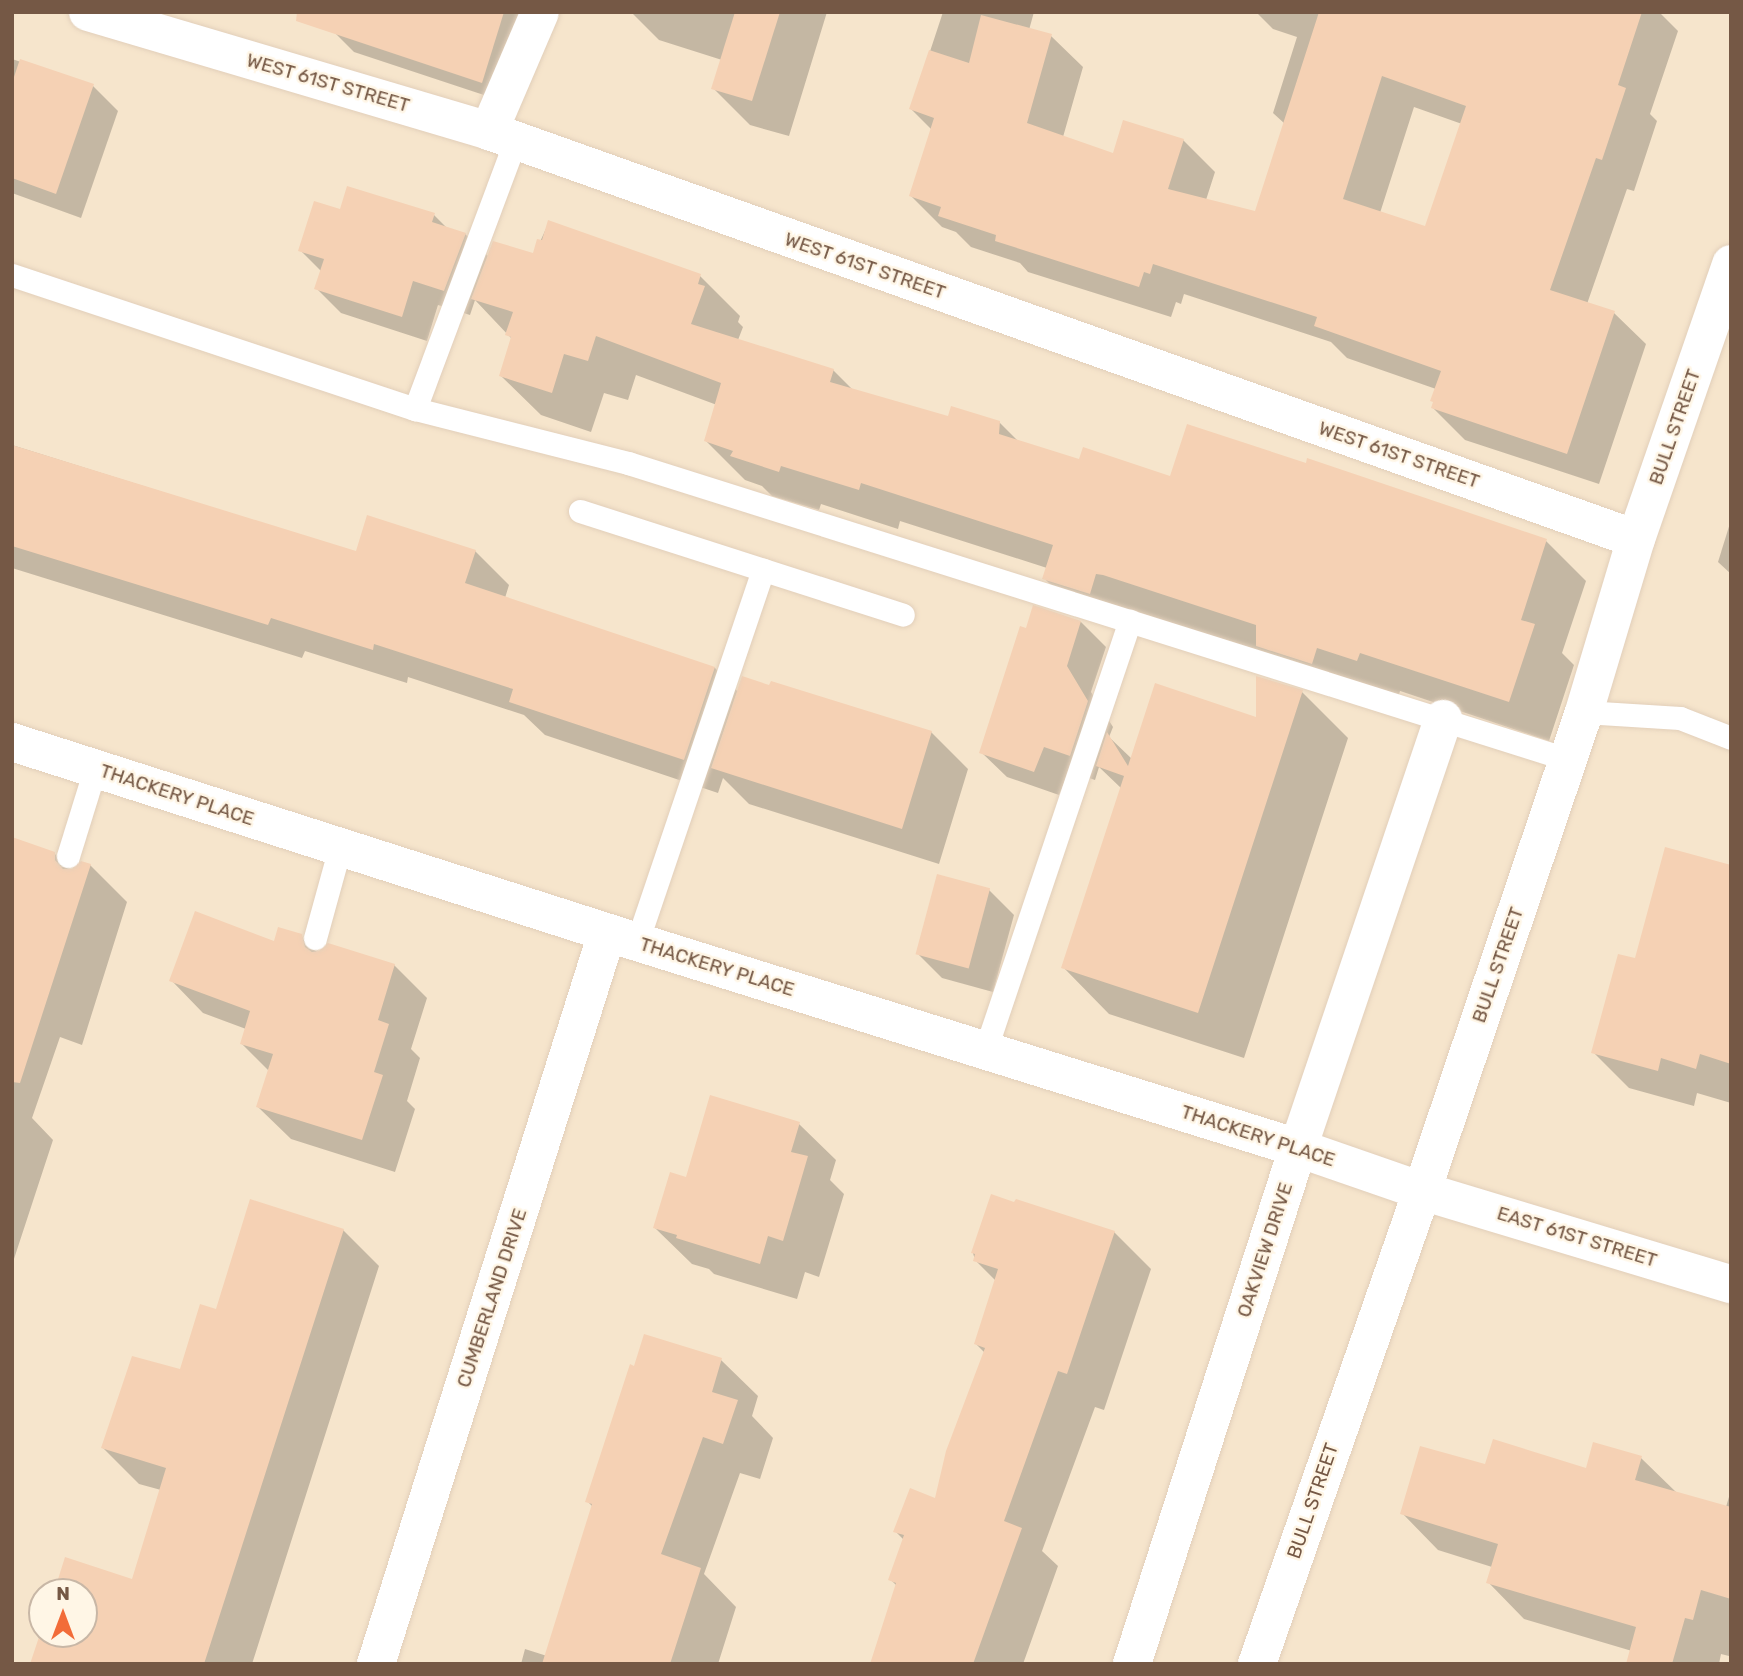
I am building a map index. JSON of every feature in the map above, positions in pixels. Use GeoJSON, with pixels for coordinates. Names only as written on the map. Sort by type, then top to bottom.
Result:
{"type":"FeatureCollection","features":[{"type":"Feature","properties":{"kind":"street","name":"WEST 61ST STREET"},"geometry":{"type":"LineString","coordinates":[[88,12],[502,137],[1636,538]]}},
{"type":"Feature","properties":{"kind":"street"},"geometry":{"type":"LineString","coordinates":[[502,137],[540,12]]}},
{"type":"Feature","properties":{"kind":"street","name":"BULL STREET"},"geometry":{"type":"LineString","coordinates":[[1263,1662],[1584,712],[1636,538],[1725,304],[1731,264]]}},
{"type":"Feature","properties":{"kind":"street","name":"OAKVIEW DRIVE"},"geometry":{"type":"LineString","coordinates":[[1132,1664],[1298,1148],[1443,719]]}},
{"type":"Feature","properties":{"kind":"street","name":"THACKERY PLACE"},"geometry":{"type":"LineString","coordinates":[[12,742],[622,937],[1298,1148],[1422,1191]]}},
{"type":"Feature","properties":{"kind":"street","name":"CUMBERLAND DRIVE"},"geometry":{"type":"LineString","coordinates":[[376,1664],[622,937]]}},
{"type":"Feature","properties":{"kind":"street","name":"EAST 61ST STREET"},"geometry":{"type":"LineString","coordinates":[[1422,1191],[1731,1284]]}},
{"type":"Feature","properties":{"kind":"lane"},"geometry":{"type":"LineString","coordinates":[[415,409],[502,137]]}},
{"type":"Feature","properties":{"kind":"lane"},"geometry":{"type":"LineString","coordinates":[[12,275],[415,409],[628,463],[1567,759]]}},
{"type":"Feature","properties":{"kind":"lane"},"geometry":{"type":"LineString","coordinates":[[580,511],[903,615]]}},
{"type":"Feature","properties":{"kind":"lane"},"geometry":{"type":"LineString","coordinates":[[622,937],[762,570]]}},
{"type":"Feature","properties":{"kind":"lane"},"geometry":{"type":"LineString","coordinates":[[985,1051],[1130,621]]}},
{"type":"Feature","properties":{"kind":"lane"},"geometry":{"type":"LineString","coordinates":[[1584,712],[1680,718],[1731,738]]}},
{"type":"Feature","properties":{"kind":"lane"},"geometry":{"type":"LineString","coordinates":[[68,856],[95,769]]}},
{"type":"Feature","properties":{"kind":"lane"},"geometry":{"type":"LineString","coordinates":[[315,939],[340,847]]}},
{"type":"Feature","properties":{"kind":"shaded area"},"geometry":{"type":"Polygon","coordinates":[[[12,12],[1731,12],[1731,1664],[12,1664],[12,12]]]}},
{"type":"Feature","properties":{"kind":"building"},"geometry":{"type":"Polygon","coordinates":[[[297,12],[504,12],[482,83],[296,21],[297,12]]]}},
{"type":"Feature","properties":{"kind":"building"},"geometry":{"type":"Polygon","coordinates":[[[735,12],[780,12],[752,101],[711,89],[735,12]]]}},
{"type":"Feature","properties":{"kind":"building"},"geometry":{"type":"Polygon","coordinates":[[[1319,12],[1642,12],[1618,85],[1626,88],[1602,160],[1596,158],[1550,290],[1615,311],[1567,454],[1431,408],[1433,402],[1430,401],[1441,371],[1314,326],[1317,317],[1153,264],[1150,274],[1144,272],[1139,287],[995,241],[996,235],[938,216],[941,207],[909,196],[934,118],[909,109],[929,50],[969,63],[981,15],[1052,34],[1027,123],[1113,153],[1123,120],[1184,139],[1168,189],[1255,211],[1319,12]],[[1382,76],[1343,199],[1425,226],[1466,106],[1382,76]]]}},
{"type":"Feature","properties":{"kind":"building"},"geometry":{"type":"Polygon","coordinates":[[[20,59],[94,84],[56,194],[12,178],[12,83],[20,59]]]}},
{"type":"Feature","properties":{"kind":"building"},"geometry":{"type":"Polygon","coordinates":[[[347,186],[435,213],[432,222],[466,233],[444,291],[413,281],[402,317],[314,289],[324,259],[298,251],[314,201],[340,209],[347,186]]]}},
{"type":"Feature","properties":{"kind":"building"},"geometry":{"type":"Polygon","coordinates":[[[548,220],[701,274],[698,284],[705,286],[691,324],[834,369],[830,382],[948,416],[951,406],[1000,421],[999,434],[1079,459],[1083,447],[1170,476],[1187,424],[1306,463],[1307,458],[1547,539],[1521,620],[1535,624],[1509,702],[1360,653],[1357,661],[1317,648],[1312,664],[1256,646],[1256,625],[1103,575],[1096,574],[1090,594],[1042,579],[1053,545],[861,483],[859,490],[781,466],[779,472],[730,456],[733,451],[704,441],[721,383],[596,336],[588,361],[564,354],[552,393],[499,376],[511,337],[505,335],[513,312],[471,299],[493,241],[533,253],[537,239],[542,240],[548,220]]]}},
{"type":"Feature","properties":{"kind":"building"},"geometry":{"type":"Polygon","coordinates":[[[12,445],[356,551],[367,515],[476,550],[465,583],[715,667],[684,760],[509,702],[513,689],[374,644],[373,650],[271,618],[268,625],[12,546],[12,445]]]}},
{"type":"Feature","properties":{"kind":"building"},"geometry":{"type":"Polygon","coordinates":[[[1033,605],[1081,621],[1067,666],[1088,701],[1070,756],[1044,747],[1034,772],[979,753],[1020,626],[1026,628],[1033,605]]]}},
{"type":"Feature","properties":{"kind":"building"},"geometry":{"type":"Polygon","coordinates":[[[742,676],[769,685],[771,681],[932,731],[902,829],[711,768],[742,676]]]}},
{"type":"Feature","properties":{"kind":"building"},"geometry":{"type":"Polygon","coordinates":[[[1256,676],[1303,690],[1198,1013],[1061,968],[1124,776],[1096,766],[1107,732],[1128,766],[1155,683],[1256,717],[1256,676]]]}},
{"type":"Feature","properties":{"kind":"building"},"geometry":{"type":"Polygon","coordinates":[[[12,837],[55,852],[55,860],[63,869],[72,869],[81,861],[91,864],[20,1083],[12,1082],[12,837]]]}},
{"type":"Feature","properties":{"kind":"building"},"geometry":{"type":"Polygon","coordinates":[[[1665,847],[1731,865],[1731,1064],[1700,1054],[1696,1069],[1661,1058],[1658,1071],[1591,1053],[1618,954],[1635,958],[1665,847]]]}},
{"type":"Feature","properties":{"kind":"building"},"geometry":{"type":"Polygon","coordinates":[[[937,874],[990,888],[969,968],[916,954],[937,874]]]}},
{"type":"Feature","properties":{"kind":"building"},"geometry":{"type":"Polygon","coordinates":[[[195,911],[274,941],[278,927],[302,934],[305,947],[312,952],[319,951],[328,943],[395,964],[378,1020],[389,1024],[374,1072],[383,1075],[362,1140],[256,1107],[273,1054],[240,1044],[250,1011],[169,981],[195,911]]]}},
{"type":"Feature","properties":{"kind":"building"},"geometry":{"type":"Polygon","coordinates":[[[710,1095],[800,1122],[791,1152],[808,1156],[783,1241],[768,1236],[760,1264],[676,1238],[677,1235],[653,1228],[670,1172],[686,1177],[710,1095]]]}},
{"type":"Feature","properties":{"kind":"building"},"geometry":{"type":"Polygon","coordinates":[[[991,1194],[1014,1202],[1016,1199],[1115,1231],[1067,1374],[1058,1371],[1004,1521],[1022,1528],[973,1664],[870,1664],[896,1583],[888,1580],[904,1535],[893,1532],[910,1488],[935,1498],[946,1451],[985,1348],[974,1344],[998,1269],[973,1261],[975,1254],[971,1253],[991,1194]]]}},
{"type":"Feature","properties":{"kind":"building"},"geometry":{"type":"Polygon","coordinates":[[[250,1199],[344,1229],[204,1664],[30,1664],[35,1648],[98,1648],[98,1578],[58,1578],[65,1557],[132,1579],[166,1468],[101,1448],[132,1356],[180,1369],[200,1304],[216,1309],[250,1199]]]}},
{"type":"Feature","properties":{"kind":"building"},"geometry":{"type":"Polygon","coordinates":[[[644,1334],[722,1358],[712,1392],[738,1400],[723,1444],[703,1437],[661,1554],[701,1568],[670,1664],[542,1664],[592,1504],[585,1502],[630,1364],[634,1366],[644,1334]]]}},
{"type":"Feature","properties":{"kind":"building"},"geometry":{"type":"Polygon","coordinates":[[[1493,1439],[1586,1468],[1593,1442],[1642,1456],[1635,1480],[1731,1507],[1731,1599],[1701,1590],[1693,1620],[1685,1618],[1672,1664],[1626,1664],[1636,1627],[1486,1583],[1498,1544],[1400,1514],[1420,1446],[1485,1464],[1493,1439]]]}}]}
